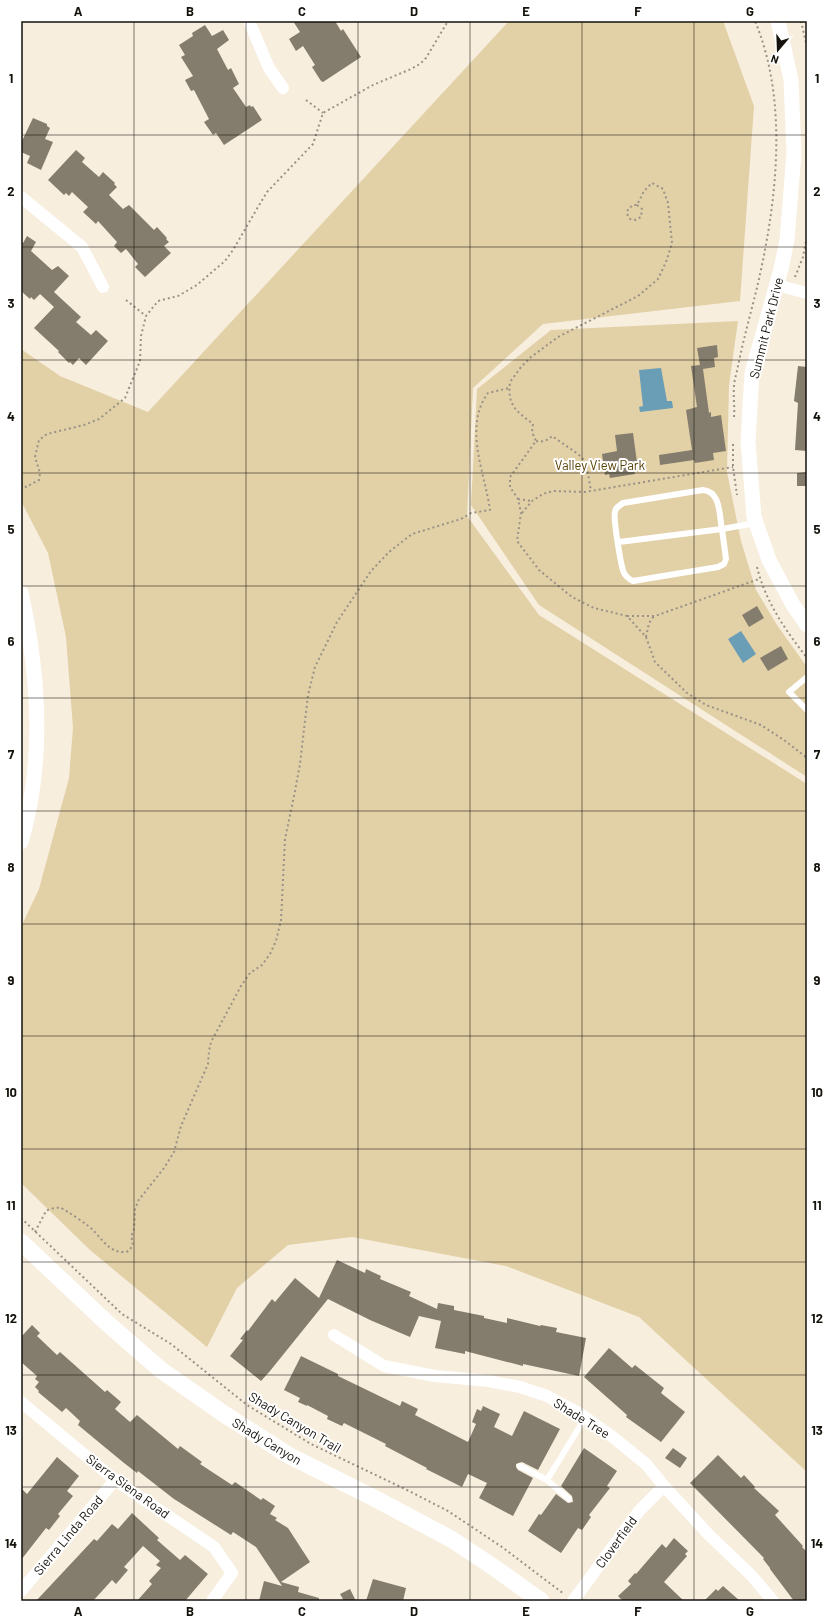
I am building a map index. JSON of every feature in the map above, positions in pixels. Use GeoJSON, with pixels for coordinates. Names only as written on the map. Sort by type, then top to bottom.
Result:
{"type":"FeatureCollection","features":[{"type":"Feature","properties":{"kind":"main road","name":"Shady Canyon"},"geometry":{"type":"LineString","coordinates":[[21,1242],[107,1323],[162,1370],[224,1414],[288,1455],[451,1539],[541,1601]]}},
{"type":"Feature","properties":{"kind":"street"},"geometry":{"type":"LineString","coordinates":[[249,21],[269,68],[283,88]]}},
{"type":"Feature","properties":{"kind":"street","name":"Summit Park Drive"},"geometry":{"type":"LineString","coordinates":[[778,21],[791,80],[794,153],[787,240],[752,373],[748,442],[754,517],[769,560],[792,606],[807,625]]}},
{"type":"Feature","properties":{"kind":"street"},"geometry":{"type":"LineString","coordinates":[[21,197],[82,247],[103,287]]}},
{"type":"Feature","properties":{"kind":"street"},"geometry":{"type":"LineString","coordinates":[[776,285],[807,294]]}},
{"type":"Feature","properties":{"kind":"street"},"geometry":{"type":"LineString","coordinates":[[21,592],[33,660],[38,728],[32,791],[21,842]]}},
{"type":"Feature","properties":{"kind":"street","name":"Shade Tree"},"geometry":{"type":"LineString","coordinates":[[334,1335],[384,1366],[435,1376],[488,1381],[520,1387],[547,1396],[585,1418],[614,1438],[646,1464],[709,1535],[752,1576],[774,1601]]}},
{"type":"Feature","properties":{"kind":"street","name":"Sierra Siena Road"},"geometry":{"type":"LineString","coordinates":[[21,1402],[115,1480],[214,1547],[232,1573],[212,1601]]}},
{"type":"Feature","properties":{"kind":"street","name":"Sierra Linda Road"},"geometry":{"type":"LineString","coordinates":[[21,1591],[115,1480]]}},
{"type":"Feature","properties":{"kind":"street","name":"Cloverfield"},"geometry":{"type":"LineString","coordinates":[[569,1598],[638,1511],[664,1486]]}},
{"type":"Feature","properties":{"kind":"lane"},"geometry":{"type":"LineString","coordinates":[[703,490],[710,491],[716,496],[722,530],[726,558],[724,564],[718,567],[633,581],[627,578],[623,572],[614,513],[617,507],[623,503],[703,490]]}},
{"type":"Feature","properties":{"kind":"lane"},"geometry":{"type":"LineString","coordinates":[[619,542],[722,530],[756,523]]}},
{"type":"Feature","properties":{"kind":"lane"},"geometry":{"type":"LineString","coordinates":[[807,677],[789,692],[807,710]]}},
{"type":"Feature","properties":{"kind":"lane"},"geometry":{"type":"LineString","coordinates":[[547,1480],[585,1418]]}},
{"type":"Feature","properties":{"kind":"lane"},"geometry":{"type":"LineString","coordinates":[[520,1466],[547,1480],[569,1499]]}},
{"type":"Feature","properties":{"kind":"path"},"geometry":{"type":"LineString","coordinates":[[21,483],[26,487],[39,480],[40,473],[36,458],[38,440],[47,434],[84,425],[99,419],[125,398],[140,361],[141,336],[146,316],[158,301],[178,296],[197,285],[225,261],[267,192],[313,144],[323,113],[373,85],[420,64],[426,58],[448,21]]}},
{"type":"Feature","properties":{"kind":"path"},"geometry":{"type":"LineString","coordinates":[[800,21],[807,47]]}},
{"type":"Feature","properties":{"kind":"path"},"geometry":{"type":"LineString","coordinates":[[306,100],[323,113]]}},
{"type":"Feature","properties":{"kind":"path"},"geometry":{"type":"LineString","coordinates":[[536,441],[532,432],[533,424],[520,414],[512,405],[510,382],[521,367],[558,337],[638,296],[658,279],[666,262],[672,243],[668,203],[663,189],[652,183],[644,191],[637,205]]}},
{"type":"Feature","properties":{"kind":"path"},"geometry":{"type":"LineString","coordinates":[[633,205],[637,205],[642,209],[640,216],[635,220],[630,219],[627,214],[628,208],[633,205]]}},
{"type":"Feature","properties":{"kind":"path"},"geometry":{"type":"LineString","coordinates":[[126,300],[146,316]]}},
{"type":"Feature","properties":{"kind":"path"},"geometry":{"type":"LineString","coordinates":[[35,1232],[46,1211],[49,1209],[60,1208],[88,1225],[102,1242],[118,1253],[129,1251],[133,1246],[131,1237],[134,1229],[135,1210],[138,1201],[164,1168],[174,1152],[181,1126],[208,1064],[211,1042],[241,986],[250,973],[262,965],[270,954],[276,941],[281,920],[284,840],[294,796],[308,695],[315,667],[337,622],[371,571],[389,552],[412,534],[461,519],[470,513],[490,510],[476,438],[478,417],[482,400],[488,393],[510,388]]}},
{"type":"Feature","properties":{"kind":"path"},"geometry":{"type":"LineString","coordinates":[[536,441],[542,442],[548,440],[552,436],[578,454],[586,462],[591,491]]}},
{"type":"Feature","properties":{"kind":"path"},"geometry":{"type":"LineString","coordinates":[[536,441],[510,477],[510,487],[518,498],[522,513],[518,542],[539,570],[572,596],[594,608],[627,616],[655,616],[759,578]]}},
{"type":"Feature","properties":{"kind":"path"},"geometry":{"type":"LineString","coordinates":[[522,513],[532,501],[543,494],[552,491],[591,491],[732,467]]}},
{"type":"Feature","properties":{"kind":"path"},"geometry":{"type":"LineString","coordinates":[[518,498],[532,501]]}},
{"type":"Feature","properties":{"kind":"path"},"geometry":{"type":"LineString","coordinates":[[627,616],[646,637],[655,662],[687,693],[706,705],[761,725],[784,740],[807,758]]}},
{"type":"Feature","properties":{"kind":"path"},"geometry":{"type":"LineString","coordinates":[[646,637],[649,623],[655,616]]}},
{"type":"Feature","properties":{"kind":"path","name":"Shady Canyon Trail"},"geometry":{"type":"LineString","coordinates":[[21,1218],[122,1314],[174,1347],[247,1404],[311,1444],[407,1490],[448,1512],[502,1547],[569,1598]]}},
{"type":"Feature","properties":{"kind":"green space"},"geometry":{"type":"Polygon","coordinates":[[[509,21],[723,21],[754,106],[740,301],[543,324],[473,388],[467,516],[539,615],[807,784],[807,1472],[639,1317],[506,1266],[352,1237],[288,1245],[237,1288],[207,1347],[90,1250],[21,1183],[21,927],[39,889],[69,778],[73,728],[66,637],[48,553],[21,501],[21,349],[60,376],[148,412],[509,21]]]}},
{"type":"Feature","properties":{"kind":"green space","name":"Valley View Park"},"geometry":{"type":"Polygon","coordinates":[[[738,321],[729,385],[727,472],[741,541],[756,590],[777,625],[807,667],[807,777],[539,605],[471,505],[477,389],[551,330],[738,321]]]}},
{"type":"Feature","properties":{"kind":"water"},"geometry":{"type":"Polygon","coordinates":[[[661,368],[667,401],[672,401],[673,408],[640,412],[639,407],[643,406],[639,370],[661,368]]]}},
{"type":"Feature","properties":{"kind":"water"},"geometry":{"type":"Polygon","coordinates":[[[741,631],[756,654],[743,663],[728,639],[741,631]]]}},
{"type":"Feature","properties":{"kind":"building"},"geometry":{"type":"Polygon","coordinates":[[[293,21],[335,21],[341,31],[343,29],[361,57],[323,82],[321,81],[312,67],[315,65],[303,46],[296,51],[289,39],[300,32],[293,21]]]}},
{"type":"Feature","properties":{"kind":"building"},"geometry":{"type":"Polygon","coordinates":[[[205,25],[212,36],[223,30],[229,40],[217,49],[228,70],[231,68],[239,84],[233,88],[246,107],[250,105],[251,107],[253,106],[262,120],[224,145],[216,133],[213,135],[204,122],[209,119],[194,90],[191,91],[185,80],[193,76],[181,57],[185,55],[179,45],[193,36],[192,33],[205,25]]]}},
{"type":"Feature","properties":{"kind":"building"},"geometry":{"type":"Polygon","coordinates":[[[33,118],[47,124],[50,128],[45,139],[53,142],[41,170],[27,163],[30,156],[21,152],[21,143],[33,118]]]}},
{"type":"Feature","properties":{"kind":"building"},"geometry":{"type":"Polygon","coordinates":[[[76,150],[85,158],[82,162],[99,177],[103,172],[115,183],[114,184],[117,187],[109,195],[123,209],[129,205],[154,230],[157,227],[167,238],[166,239],[169,242],[164,246],[171,253],[145,277],[135,267],[138,264],[126,249],[121,253],[114,246],[117,242],[98,221],[96,224],[83,212],[88,207],[72,192],[69,196],[66,193],[64,195],[48,180],[76,150]]]}},
{"type":"Feature","properties":{"kind":"building"},"geometry":{"type":"Polygon","coordinates":[[[27,236],[36,242],[31,251],[52,270],[58,266],[69,276],[54,292],[81,317],[76,322],[91,335],[96,330],[108,341],[86,365],[79,358],[73,365],[70,362],[69,363],[58,352],[59,351],[34,328],[54,307],[40,294],[34,300],[31,297],[30,299],[21,291],[21,242],[23,243],[27,236]]]}},
{"type":"Feature","properties":{"kind":"building"},"geometry":{"type":"Polygon","coordinates":[[[717,345],[718,357],[714,358],[715,367],[703,369],[709,413],[711,412],[711,417],[721,415],[726,451],[713,453],[714,460],[695,463],[694,460],[660,465],[659,455],[692,450],[686,410],[697,407],[691,366],[700,365],[697,348],[717,345]]]}},
{"type":"Feature","properties":{"kind":"building"},"geometry":{"type":"Polygon","coordinates":[[[798,366],[807,367],[807,451],[795,450],[798,403],[794,401],[798,366]]]}},
{"type":"Feature","properties":{"kind":"building"},"geometry":{"type":"Polygon","coordinates":[[[633,433],[638,470],[634,470],[635,474],[610,478],[609,474],[605,475],[602,454],[617,451],[615,435],[633,433]]]}},
{"type":"Feature","properties":{"kind":"building"},"geometry":{"type":"Polygon","coordinates":[[[807,472],[807,486],[797,486],[797,473],[807,472]]]}},
{"type":"Feature","properties":{"kind":"building"},"geometry":{"type":"Polygon","coordinates":[[[757,606],[764,618],[749,627],[742,615],[757,606]]]}},
{"type":"Feature","properties":{"kind":"building"},"geometry":{"type":"Polygon","coordinates":[[[781,646],[788,659],[768,671],[760,658],[781,646]]]}},
{"type":"Feature","properties":{"kind":"building"},"geometry":{"type":"Polygon","coordinates":[[[337,1260],[365,1273],[366,1269],[381,1276],[380,1279],[411,1292],[409,1296],[437,1309],[438,1303],[454,1306],[454,1310],[484,1316],[484,1318],[507,1323],[507,1318],[540,1326],[557,1328],[556,1332],[586,1338],[579,1376],[523,1364],[523,1366],[465,1351],[465,1354],[435,1348],[441,1321],[419,1316],[410,1337],[370,1320],[328,1299],[261,1381],[230,1356],[243,1340],[240,1339],[247,1330],[248,1331],[272,1299],[275,1302],[295,1278],[319,1298],[337,1260]]]}},
{"type":"Feature","properties":{"kind":"building"},"geometry":{"type":"Polygon","coordinates":[[[32,1325],[40,1333],[37,1336],[57,1355],[60,1352],[105,1392],[107,1390],[121,1402],[115,1409],[130,1422],[137,1415],[178,1449],[180,1446],[202,1462],[200,1464],[232,1485],[235,1482],[261,1500],[263,1498],[275,1506],[270,1514],[277,1518],[275,1520],[288,1528],[310,1562],[281,1582],[299,1587],[298,1592],[319,1598],[319,1601],[259,1601],[264,1581],[282,1586],[256,1547],[233,1532],[231,1535],[174,1499],[138,1471],[137,1473],[78,1425],[80,1421],[66,1408],[62,1412],[38,1392],[39,1391],[35,1387],[39,1382],[35,1379],[37,1376],[21,1362],[21,1337],[32,1325]]]}},
{"type":"Feature","properties":{"kind":"building"},"geometry":{"type":"Polygon","coordinates":[[[609,1348],[632,1368],[635,1365],[664,1388],[661,1393],[685,1412],[661,1442],[626,1417],[627,1415],[584,1377],[609,1348]]]}},
{"type":"Feature","properties":{"kind":"building"},"geometry":{"type":"Polygon","coordinates":[[[301,1356],[400,1406],[402,1401],[418,1409],[415,1415],[468,1442],[476,1424],[472,1422],[477,1409],[481,1411],[483,1406],[500,1414],[494,1427],[512,1436],[524,1411],[560,1429],[538,1470],[522,1462],[516,1464],[518,1470],[533,1478],[513,1516],[479,1498],[487,1483],[468,1474],[462,1487],[385,1446],[386,1444],[344,1423],[342,1426],[327,1419],[328,1416],[298,1402],[300,1398],[284,1390],[301,1356]]]}},
{"type":"Feature","properties":{"kind":"building"},"geometry":{"type":"Polygon","coordinates":[[[584,1448],[617,1471],[607,1486],[610,1488],[589,1515],[591,1517],[582,1530],[578,1528],[561,1553],[528,1531],[539,1514],[541,1515],[556,1494],[568,1503],[573,1502],[572,1496],[561,1486],[584,1448]]]}},
{"type":"Feature","properties":{"kind":"building"},"geometry":{"type":"Polygon","coordinates":[[[673,1448],[687,1458],[680,1468],[665,1458],[673,1448]]]}},
{"type":"Feature","properties":{"kind":"building"},"geometry":{"type":"Polygon","coordinates":[[[718,1455],[741,1478],[744,1475],[755,1487],[754,1488],[779,1511],[775,1515],[807,1552],[807,1601],[794,1601],[763,1559],[764,1558],[690,1483],[718,1455]]]}},
{"type":"Feature","properties":{"kind":"building"},"geometry":{"type":"Polygon","coordinates":[[[57,1457],[79,1476],[67,1491],[73,1496],[58,1514],[60,1516],[49,1530],[46,1528],[21,1560],[21,1488],[27,1494],[57,1457]]]}},
{"type":"Feature","properties":{"kind":"building"},"geometry":{"type":"Polygon","coordinates":[[[132,1513],[159,1538],[157,1540],[180,1560],[185,1555],[208,1574],[185,1601],[137,1601],[152,1584],[149,1581],[161,1568],[156,1565],[160,1561],[143,1546],[124,1567],[128,1570],[116,1584],[112,1580],[93,1601],[36,1601],[94,1539],[97,1541],[112,1524],[118,1529],[132,1513]]]}},
{"type":"Feature","properties":{"kind":"building"},"geometry":{"type":"Polygon","coordinates":[[[674,1538],[688,1551],[685,1554],[687,1556],[664,1582],[684,1601],[623,1601],[618,1596],[631,1584],[628,1581],[662,1544],[666,1548],[674,1538]]]}},
{"type":"Feature","properties":{"kind":"building"},"geometry":{"type":"Polygon","coordinates":[[[373,1579],[406,1588],[403,1601],[366,1601],[373,1579]]]}},
{"type":"Feature","properties":{"kind":"building"},"geometry":{"type":"Polygon","coordinates":[[[723,1586],[740,1601],[704,1601],[716,1589],[718,1591],[723,1586]]]}},
{"type":"Feature","properties":{"kind":"building"},"geometry":{"type":"Polygon","coordinates":[[[350,1589],[356,1601],[344,1601],[340,1594],[350,1589]]]}}]}
